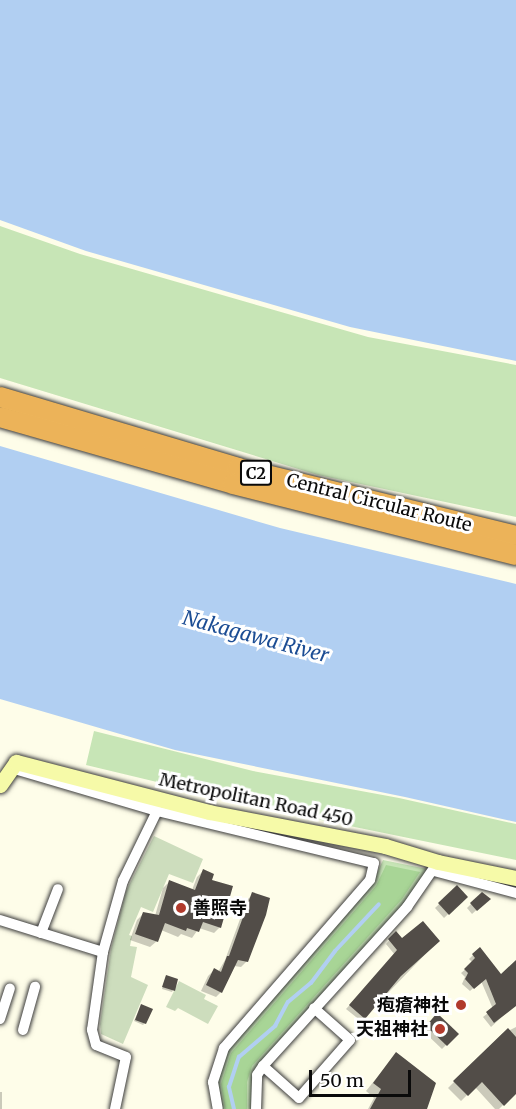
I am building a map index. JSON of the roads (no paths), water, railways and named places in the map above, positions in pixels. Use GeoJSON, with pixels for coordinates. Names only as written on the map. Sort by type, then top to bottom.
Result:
{"type":"FeatureCollection","features":[{"type":"Feature","properties":{"kind":"highway","name":"Central Circular Route"},"geometry":{"type":"LineString","coordinates":[[0,398],[238,468],[516,536]]}},
{"type":"Feature","properties":{"kind":"highway","name":"Central Circular Route"},"geometry":{"type":"LineString","coordinates":[[0,417],[132,457],[255,490],[516,555]]}},
{"type":"Feature","properties":{"kind":"main road","name":"Metropolitan Road 450"},"geometry":{"type":"LineString","coordinates":[[11,768],[16,762],[233,823],[385,846],[436,866],[516,878]]}},
{"type":"Feature","properties":{"kind":"main road"},"geometry":{"type":"LineString","coordinates":[[0,785],[11,768]]}},
{"type":"Feature","properties":{"kind":"street"},"geometry":{"type":"LineString","coordinates":[[11,768],[157,811],[233,823],[374,862],[370,880],[224,1048],[213,1082],[218,1109]]}},
{"type":"Feature","properties":{"kind":"street"},"geometry":{"type":"LineString","coordinates":[[115,1109],[126,1057],[96,1045],[92,1030],[103,952],[123,881],[157,811]]}},
{"type":"Feature","properties":{"kind":"street"},"geometry":{"type":"LineString","coordinates":[[256,1109],[257,1075],[263,1066],[406,907],[436,866],[516,893]]}},
{"type":"Feature","properties":{"kind":"street"},"geometry":{"type":"LineString","coordinates":[[41,933],[58,889]]}},
{"type":"Feature","properties":{"kind":"street"},"geometry":{"type":"LineString","coordinates":[[0,920],[103,952]]}},
{"type":"Feature","properties":{"kind":"street"},"geometry":{"type":"LineString","coordinates":[[22,1030],[34,987]]}},
{"type":"Feature","properties":{"kind":"street"},"geometry":{"type":"LineString","coordinates":[[0,1019],[10,989]]}},
{"type":"Feature","properties":{"kind":"street"},"geometry":{"type":"LineString","coordinates":[[263,1066],[299,1098],[350,1040],[314,1008]]}},
{"type":"Feature","properties":{"kind":"water"},"geometry":{"type":"Polygon","coordinates":[[[0,0],[516,0],[516,361],[350,327],[86,251],[0,220],[0,0]]]}},
{"type":"Feature","properties":{"kind":"water","name":"Nakagawa River"},"geometry":{"type":"Polygon","coordinates":[[[0,446],[280,528],[516,584],[516,822],[175,750],[0,699],[0,446]]]}},
{"type":"Feature","properties":{"kind":"waterway"},"geometry":{"type":"LineString","coordinates":[[234,1109],[229,1087],[239,1057],[275,1026],[288,1002],[311,983],[335,951],[379,904]]}},
{"type":"Feature","properties":{"kind":"place","name":"善照寺"},"geometry":{"type":"Point","coordinates":[181,908]}},
{"type":"Feature","properties":{"kind":"place","name":"疱瘡神社"},"geometry":{"type":"Point","coordinates":[461,1005]}},
{"type":"Feature","properties":{"kind":"place","name":"天祖神社"},"geometry":{"type":"Point","coordinates":[440,1029]}}]}
